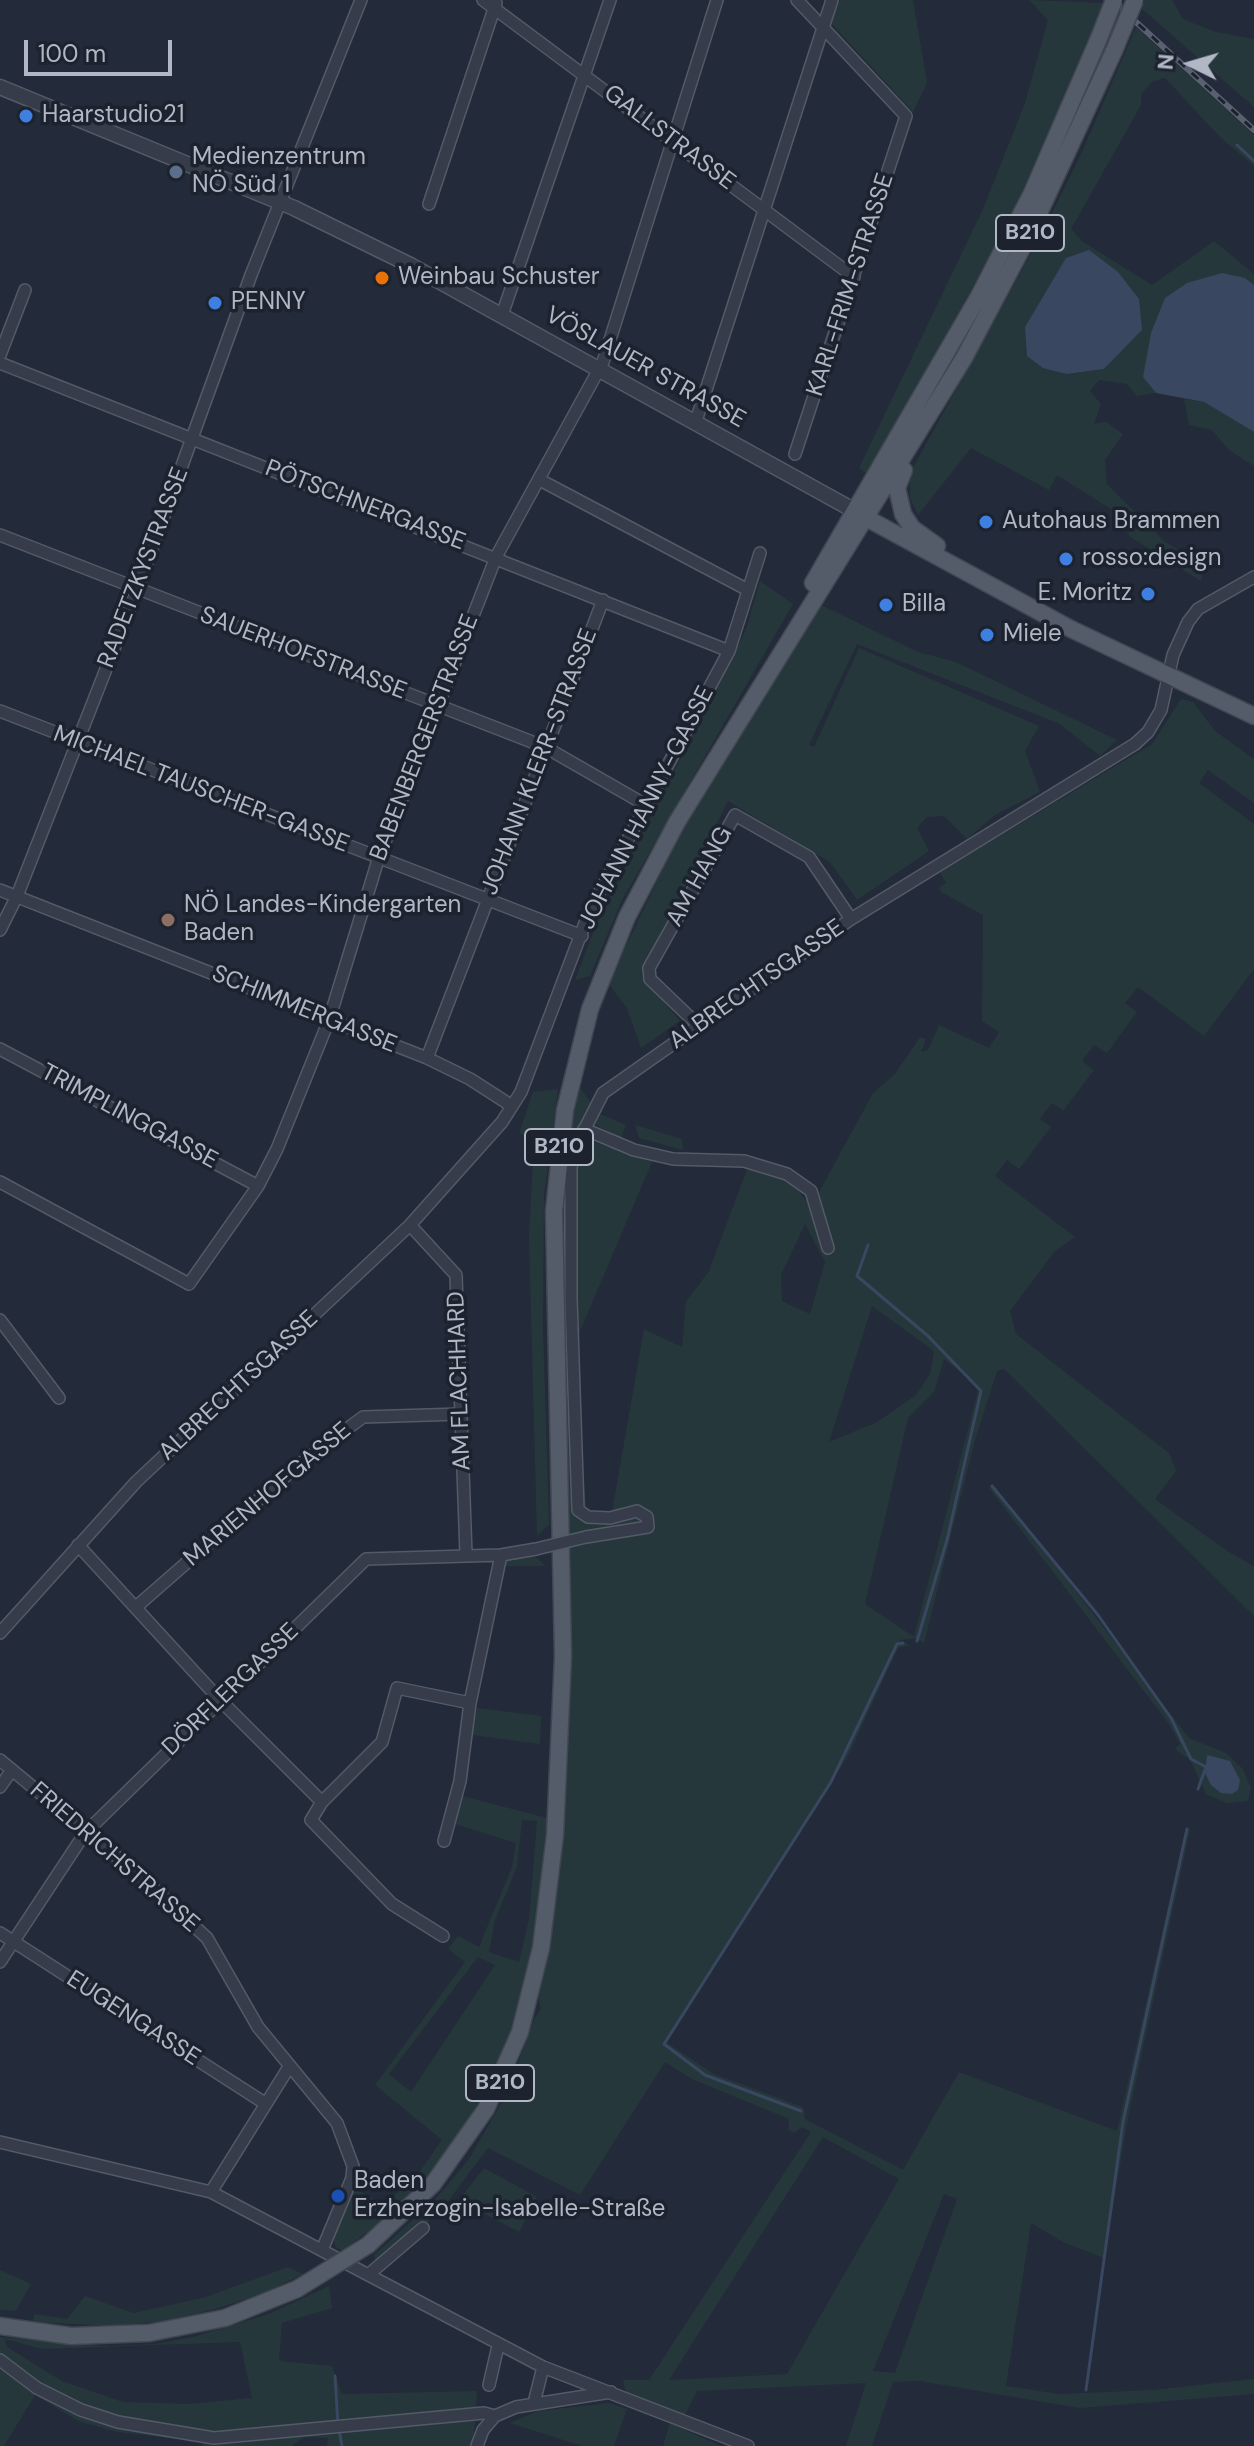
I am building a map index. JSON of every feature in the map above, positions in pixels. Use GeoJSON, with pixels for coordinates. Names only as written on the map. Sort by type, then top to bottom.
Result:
{"type":"FeatureCollection","features":[{"type":"Feature","properties":{"kind":"main road","name":"B210"},"geometry":{"type":"LineString","coordinates":[[0,2326],[71,2336],[149,2333],[225,2318],[297,2289],[368,2245],[433,2184],[486,2109],[510,2058],[536,1978],[551,1880],[561,1729],[562,1539],[553,1243],[556,1179],[565,1110],[590,1009],[627,917],[677,822],[860,514],[1032,193],[1114,0]]}},
{"type":"Feature","properties":{"kind":"main road","name":"B210"},"geometry":{"type":"LineString","coordinates":[[957,567],[943,550],[912,528],[899,503],[897,488],[935,408],[1028,237],[1135,0]]}},
{"type":"Feature","properties":{"kind":"main road","name":"B210"},"geometry":{"type":"LineString","coordinates":[[860,514],[935,408]]}},
{"type":"Feature","properties":{"kind":"main road","name":"VÖSLAUER STRASSE"},"geometry":{"type":"LineString","coordinates":[[860,514],[957,567],[1254,716]]}},
{"type":"Feature","properties":{"kind":"street","name":"RADETZKYSTRASSE"},"geometry":{"type":"LineString","coordinates":[[0,930],[17,896],[137,590],[281,203],[361,0]]}},
{"type":"Feature","properties":{"kind":"street","name":"GALLSTRASSE"},"geometry":{"type":"LineString","coordinates":[[483,0],[496,3],[584,75],[854,277]]}},
{"type":"Feature","properties":{"kind":"street"},"geometry":{"type":"LineString","coordinates":[[502,315],[610,0]]}},
{"type":"Feature","properties":{"kind":"street","name":"BABENBERGERSTRASSE"},"geometry":{"type":"LineString","coordinates":[[0,1182],[189,1284],[258,1186],[277,1149],[329,1020],[378,860],[496,557],[599,372],[717,0]]}},
{"type":"Feature","properties":{"kind":"street"},"geometry":{"type":"LineString","coordinates":[[797,0],[823,26]]}},
{"type":"Feature","properties":{"kind":"street"},"geometry":{"type":"LineString","coordinates":[[695,424],[832,0]]}},
{"type":"Feature","properties":{"kind":"street"},"geometry":{"type":"LineString","coordinates":[[429,204],[496,3]]}},
{"type":"Feature","properties":{"kind":"street","name":"KARL-FRIM-STRASSE"},"geometry":{"type":"LineString","coordinates":[[795,454],[906,116],[823,26]]}},
{"type":"Feature","properties":{"kind":"street","name":"VÖSLAUER STRASSE"},"geometry":{"type":"LineString","coordinates":[[0,87],[281,203],[410,265],[860,514]]}},
{"type":"Feature","properties":{"kind":"street"},"geometry":{"type":"LineString","coordinates":[[0,355],[25,290]]}},
{"type":"Feature","properties":{"kind":"street","name":"PÖTSCHNERGASSE"},"geometry":{"type":"LineString","coordinates":[[0,363],[729,651]]}},
{"type":"Feature","properties":{"kind":"street"},"geometry":{"type":"LineString","coordinates":[[540,480],[746,589]]}},
{"type":"Feature","properties":{"kind":"street","name":"SAUERHOFSTRASSE"},"geometry":{"type":"LineString","coordinates":[[0,535],[545,747],[644,804]]}},
{"type":"Feature","properties":{"kind":"street","name":"JOHANN HANNY-GASSE"},"geometry":{"type":"LineString","coordinates":[[512,1106],[590,910],[644,804],[729,651],[746,589],[760,553]]}},
{"type":"Feature","properties":{"kind":"street","name":"ALBRECHTSGASSE"},"geometry":{"type":"LineString","coordinates":[[586,1537],[648,1527],[647,1517],[637,1511],[610,1518],[588,1517],[578,1510],[571,1168],[575,1148],[603,1093],[851,919],[1135,744],[1148,732],[1161,710],[1173,655],[1188,622],[1198,609],[1254,577]]}},
{"type":"Feature","properties":{"kind":"street","name":"JOHANN KLERR-STRASSE"},"geometry":{"type":"LineString","coordinates":[[427,1058],[603,600]]}},
{"type":"Feature","properties":{"kind":"street","name":"MICHAEL TAUSCHER-GASSE"},"geometry":{"type":"LineString","coordinates":[[0,711],[378,860],[582,936]]}},
{"type":"Feature","properties":{"kind":"street","name":"AM HANG"},"geometry":{"type":"LineString","coordinates":[[699,1026],[650,979],[649,968],[735,815],[809,857],[851,919]]}},
{"type":"Feature","properties":{"kind":"street","name":"SCHIMMERGASSE"},"geometry":{"type":"LineString","coordinates":[[0,890],[427,1058],[470,1079],[512,1106]]}},
{"type":"Feature","properties":{"kind":"street","name":"TRIMPLINGGASSE"},"geometry":{"type":"LineString","coordinates":[[0,1049],[258,1186]]}},
{"type":"Feature","properties":{"kind":"street","name":"ALBRECHTSGASSE"},"geometry":{"type":"LineString","coordinates":[[0,1633],[147,1471],[410,1225],[512,1106]]}},
{"type":"Feature","properties":{"kind":"street"},"geometry":{"type":"LineString","coordinates":[[584,1129],[634,1150],[673,1159],[744,1161],[787,1174],[811,1191],[828,1248]]}},
{"type":"Feature","properties":{"kind":"street","name":"AM FLACHHARD"},"geometry":{"type":"LineString","coordinates":[[410,1225],[456,1275],[466,1554]]}},
{"type":"Feature","properties":{"kind":"street"},"geometry":{"type":"LineString","coordinates":[[0,1320],[59,1398]]}},
{"type":"Feature","properties":{"kind":"street","name":"MARIENHOFGASSE"},"geometry":{"type":"LineString","coordinates":[[136,1607],[296,1467],[363,1417],[461,1414]]}},
{"type":"Feature","properties":{"kind":"street","name":"DÖRFLERGASSE"},"geometry":{"type":"LineString","coordinates":[[0,1962],[85,1833],[366,1559],[501,1555],[586,1537]]}},
{"type":"Feature","properties":{"kind":"street"},"geometry":{"type":"LineString","coordinates":[[78,1545],[220,1700],[322,1802]]}},
{"type":"Feature","properties":{"kind":"street"},"geometry":{"type":"LineString","coordinates":[[444,1841],[460,1781],[470,1703],[501,1555]]}},
{"type":"Feature","properties":{"kind":"street"},"geometry":{"type":"LineString","coordinates":[[443,1936],[392,1904],[311,1820],[322,1802],[382,1742],[397,1688],[470,1703]]}},
{"type":"Feature","properties":{"kind":"street","name":"FRIEDRICHSTRASSE"},"geometry":{"type":"LineString","coordinates":[[0,1760],[141,1877],[207,1938],[258,2027],[337,2123],[353,2166],[352,2178],[322,2250]]}},
{"type":"Feature","properties":{"kind":"street"},"geometry":{"type":"LineString","coordinates":[[0,1787],[12,1770]]}},
{"type":"Feature","properties":{"kind":"street","name":"EUGENGASSE"},"geometry":{"type":"LineString","coordinates":[[0,1933],[266,2104]]}},
{"type":"Feature","properties":{"kind":"street"},"geometry":{"type":"LineString","coordinates":[[211,2192],[289,2067]]}},
{"type":"Feature","properties":{"kind":"street"},"geometry":{"type":"LineString","coordinates":[[0,2142],[188,2184],[211,2192],[498,2346],[543,2367],[748,2446]]}},
{"type":"Feature","properties":{"kind":"street"},"geometry":{"type":"LineString","coordinates":[[368,2275],[423,2228]]}},
{"type":"Feature","properties":{"kind":"street"},"geometry":{"type":"LineString","coordinates":[[489,2385],[498,2346]]}},
{"type":"Feature","properties":{"kind":"street"},"geometry":{"type":"LineString","coordinates":[[0,2360],[37,2388],[81,2410],[118,2422],[214,2438],[484,2413],[495,2416],[534,2403],[611,2392]]}},
{"type":"Feature","properties":{"kind":"street"},"geometry":{"type":"LineString","coordinates":[[534,2403],[543,2367]]}},
{"type":"Feature","properties":{"kind":"street"},"geometry":{"type":"LineString","coordinates":[[477,2446],[495,2416]]}},
{"type":"Feature","properties":{"kind":"shaded area"},"geometry":{"type":"Polygon","coordinates":[[[840,0],[913,0],[927,83],[913,112],[831,23],[840,0]]]}},
{"type":"Feature","properties":{"kind":"shaded area"},"geometry":{"type":"Polygon","coordinates":[[[1029,0],[1105,3],[1007,226],[867,474],[859,468],[983,209],[1025,103],[1048,20],[1029,0]]]}},
{"type":"Feature","properties":{"kind":"shaded area"},"geometry":{"type":"Polygon","coordinates":[[[1143,0],[1172,0],[1183,19],[1216,32],[1254,39],[1254,107],[1140,7],[1143,0]]]}},
{"type":"Feature","properties":{"kind":"shaded area"},"geometry":{"type":"Polygon","coordinates":[[[1136,27],[1254,135],[1254,166],[1220,137],[1165,78],[1153,81],[1141,94],[1141,105],[1071,229],[1083,242],[1152,285],[1214,241],[1254,274],[1254,285],[1245,278],[1143,377],[1156,393],[1137,396],[1127,384],[1099,380],[1090,391],[1101,404],[1094,424],[1106,422],[1123,434],[1105,460],[1107,484],[1165,542],[1205,566],[1201,581],[1129,536],[1125,518],[1057,475],[1049,490],[971,448],[918,515],[910,498],[910,473],[1037,243],[1082,152],[1136,27]],[[1142,330],[1067,374],[1104,369],[1142,330]]]}},
{"type":"Feature","properties":{"kind":"shaded area"},"geometry":{"type":"Polygon","coordinates":[[[1184,399],[1204,402],[1254,432],[1254,466],[1229,450],[1212,430],[1189,425],[1184,399]]]}},
{"type":"Feature","properties":{"kind":"shaded area"},"geometry":{"type":"Polygon","coordinates":[[[760,581],[793,604],[622,900],[590,976],[575,980],[596,925],[746,630],[760,581]]]}},
{"type":"Feature","properties":{"kind":"shaded area"},"geometry":{"type":"Polygon","coordinates":[[[819,604],[918,652],[956,662],[1117,740],[1100,756],[1060,724],[857,644],[809,745],[814,747],[859,648],[1039,726],[1025,751],[1040,792],[995,815],[967,839],[944,816],[927,817],[917,828],[929,851],[857,900],[830,862],[728,801],[641,975],[680,1021],[641,1048],[627,1008],[608,983],[680,834],[819,604]]]}},
{"type":"Feature","properties":{"kind":"shaded area"},"geometry":{"type":"Polygon","coordinates":[[[1181,699],[1193,702],[1215,731],[1254,759],[1254,803],[1208,770],[1199,783],[1254,824],[1254,969],[1204,1036],[1138,987],[1125,1003],[1137,1012],[1107,1053],[1094,1045],[1082,1061],[1094,1070],[1063,1111],[1052,1103],[1040,1119],[1051,1127],[1019,1169],[1007,1160],[995,1176],[1075,1237],[1055,1251],[1010,1311],[1016,1334],[1169,1453],[1176,1471],[1155,1499],[1227,1551],[1254,1566],[1254,1616],[1004,1369],[997,1371],[975,1440],[924,1643],[915,1638],[899,1640],[910,1645],[898,1648],[848,1756],[667,2043],[714,2074],[803,2107],[805,2119],[903,2170],[959,2072],[1117,2131],[1186,1827],[1190,1830],[1128,2118],[1104,2258],[1063,2242],[1031,2223],[1006,2386],[1059,2394],[1153,2390],[1254,2379],[1254,2394],[1080,2408],[920,2381],[893,2382],[872,2446],[846,2446],[866,2383],[697,2391],[684,2417],[626,2394],[623,2380],[649,2380],[811,2132],[802,2127],[794,2133],[788,2130],[789,2119],[692,2079],[665,2062],[580,2195],[488,2148],[445,2205],[407,2242],[377,2264],[374,2255],[434,2201],[469,2159],[507,2093],[534,2019],[541,2009],[538,1997],[554,1906],[564,1820],[570,1630],[559,1225],[568,1133],[580,1088],[592,1104],[577,1136],[652,1162],[577,1338],[586,1510],[612,1512],[644,1329],[682,1347],[686,1302],[709,1271],[748,1167],[762,1167],[790,1181],[811,1207],[873,1093],[895,1074],[920,1037],[926,1039],[921,1052],[928,1050],[939,1025],[989,1048],[999,1032],[982,1021],[983,915],[941,892],[939,888],[946,883],[940,872],[1152,744],[1181,699]],[[805,1224],[781,1275],[782,1301],[810,1314],[825,1262],[805,1224]],[[872,1306],[829,1442],[877,1422],[916,1395],[930,1374],[934,1351],[872,1306]],[[944,1359],[934,1392],[908,1418],[865,1604],[914,1637],[979,1387],[944,1359]],[[823,2137],[669,2380],[787,2374],[899,2179],[823,2137]],[[944,2194],[873,2371],[895,2373],[957,2199],[944,2194]]]}},
{"type":"Feature","properties":{"kind":"shaded area"},"geometry":{"type":"Polygon","coordinates":[[[558,1089],[544,1195],[543,1328],[549,1524],[537,1536],[529,1237],[534,1141],[519,1133],[533,1092],[558,1089]]]}},
{"type":"Feature","properties":{"kind":"shaded area"},"geometry":{"type":"Polygon","coordinates":[[[598,1113],[626,1125],[621,1139],[595,1124],[598,1113]]]}},
{"type":"Feature","properties":{"kind":"shaded area"},"geometry":{"type":"Polygon","coordinates":[[[635,1125],[682,1139],[683,1150],[639,1138],[635,1125]]]}},
{"type":"Feature","properties":{"kind":"shaded area"},"geometry":{"type":"Polygon","coordinates":[[[993,1484],[1189,1738],[1226,1753],[1243,1769],[1251,1788],[1248,1801],[1227,1803],[1206,1794],[1190,1760],[1175,1749],[1180,1744],[1169,1724],[989,1488],[993,1484]]]}},
{"type":"Feature","properties":{"kind":"shaded area"},"geometry":{"type":"Polygon","coordinates":[[[532,1554],[546,1566],[503,1566],[504,1559],[532,1554]]]}},
{"type":"Feature","properties":{"kind":"shaded area"},"geometry":{"type":"Polygon","coordinates":[[[477,1708],[541,1716],[540,1744],[472,1735],[477,1708]]]}},
{"type":"Feature","properties":{"kind":"shaded area"},"geometry":{"type":"Polygon","coordinates":[[[462,1796],[547,1818],[534,1948],[509,2039],[470,2117],[444,2157],[401,2206],[342,2251],[335,2246],[334,2238],[354,2187],[383,2206],[418,2174],[442,2140],[375,2085],[465,1962],[448,1949],[458,1936],[479,1947],[512,1867],[516,1843],[455,1824],[462,1796]],[[522,1820],[517,1867],[495,1920],[489,1952],[519,1962],[529,1919],[537,1821],[522,1820]],[[478,1957],[389,2074],[411,2092],[495,1965],[478,1957]]]}},
{"type":"Feature","properties":{"kind":"shaded area"},"geometry":{"type":"Polygon","coordinates":[[[484,2168],[537,2197],[519,2232],[459,2200],[484,2168]]]}},
{"type":"Feature","properties":{"kind":"shaded area"},"geometry":{"type":"Polygon","coordinates":[[[288,2267],[303,2274],[267,2292],[212,2310],[163,2321],[117,2326],[33,2322],[34,2314],[67,2319],[85,2296],[134,2313],[206,2297],[288,2267]]]}},
{"type":"Feature","properties":{"kind":"shaded area"},"geometry":{"type":"Polygon","coordinates":[[[0,2270],[31,2284],[16,2311],[0,2310],[0,2270]]]}},
{"type":"Feature","properties":{"kind":"shaded area"},"geometry":{"type":"Polygon","coordinates":[[[329,2286],[332,2308],[282,2323],[279,2361],[332,2366],[342,2394],[477,2391],[473,2446],[327,2446],[328,2438],[305,2437],[291,2446],[202,2446],[205,2442],[117,2432],[78,2421],[35,2395],[4,2446],[0,2446],[0,2337],[102,2346],[155,2344],[193,2337],[269,2314],[329,2286]],[[5,2339],[7,2347],[62,2381],[123,2402],[189,2404],[252,2398],[240,2342],[42,2349],[5,2339]]]}},
{"type":"Feature","properties":{"kind":"shaded area"},"geometry":{"type":"Polygon","coordinates":[[[609,2403],[627,2409],[614,2446],[582,2446],[510,2423],[538,2411],[609,2403]]]}},
{"type":"Feature","properties":{"kind":"shaded area"},"geometry":{"type":"Polygon","coordinates":[[[670,2423],[696,2435],[721,2446],[663,2446],[670,2423]]]}},
{"type":"Feature","properties":{"kind":"water"},"geometry":{"type":"Polygon","coordinates":[[[1089,250],[1118,272],[1139,299],[1142,330],[1104,369],[1067,374],[1043,368],[1027,356],[1025,327],[1066,258],[1089,250]]]}},
{"type":"Feature","properties":{"kind":"water"},"geometry":{"type":"Polygon","coordinates":[[[1222,273],[1245,278],[1254,285],[1254,432],[1204,402],[1156,393],[1143,377],[1151,333],[1165,298],[1187,283],[1222,273]]]}},
{"type":"Feature","properties":{"kind":"water"},"geometry":{"type":"Polygon","coordinates":[[[1207,1755],[1230,1761],[1240,1780],[1238,1790],[1232,1794],[1221,1793],[1211,1785],[1205,1773],[1207,1755]]]}},
{"type":"Feature","properties":{"kind":"waterway"},"geometry":{"type":"LineString","coordinates":[[1237,145],[1254,161]]}},
{"type":"Feature","properties":{"kind":"waterway"},"geometry":{"type":"LineString","coordinates":[[868,1245],[857,1276],[928,1336],[981,1391],[947,1540],[917,1641]]}},
{"type":"Feature","properties":{"kind":"waterway"},"geometry":{"type":"LineString","coordinates":[[992,1486],[1098,1615],[1171,1718],[1191,1759],[1206,1767],[1198,1789]]}},
{"type":"Feature","properties":{"kind":"waterway"},"geometry":{"type":"LineString","coordinates":[[801,2111],[705,2075],[664,2044],[831,1782],[897,1644],[903,1643]]}},
{"type":"Feature","properties":{"kind":"waterway"},"geometry":{"type":"LineString","coordinates":[[1086,2390],[1123,2122],[1187,1829]]}},
{"type":"Feature","properties":{"kind":"waterway"},"geometry":{"type":"LineString","coordinates":[[335,2376],[338,2425]]}},
{"type":"Feature","properties":{"kind":"waterway"},"geometry":{"type":"LineString","coordinates":[[339,2430],[342,2446]]}},
{"type":"Feature","properties":{"kind":"railway"},"geometry":{"type":"LineString","coordinates":[[1112,0],[1254,130]]}},
{"type":"Feature","properties":{"kind":"place","name":"Haarstudio21"},"geometry":{"type":"Point","coordinates":[26,116]}},
{"type":"Feature","properties":{"kind":"place","name":"Medienzentrum NÖ Süd 1"},"geometry":{"type":"Point","coordinates":[176,172]}},
{"type":"Feature","properties":{"kind":"place","name":"Weinbau Schuster"},"geometry":{"type":"Point","coordinates":[382,278]}},
{"type":"Feature","properties":{"kind":"place","name":"PENNY"},"geometry":{"type":"Point","coordinates":[215,303]}},
{"type":"Feature","properties":{"kind":"place","name":"Autohaus Brammen"},"geometry":{"type":"Point","coordinates":[986,522]}},
{"type":"Feature","properties":{"kind":"place","name":"rosso:design"},"geometry":{"type":"Point","coordinates":[1066,559]}},
{"type":"Feature","properties":{"kind":"place","name":"E. Moritz"},"geometry":{"type":"Point","coordinates":[1148,594]}},
{"type":"Feature","properties":{"kind":"place","name":"Billa"},"geometry":{"type":"Point","coordinates":[886,605]}},
{"type":"Feature","properties":{"kind":"place","name":"Miele"},"geometry":{"type":"Point","coordinates":[987,635]}},
{"type":"Feature","properties":{"kind":"place","name":"NÖ Landes-Kindergarten Baden"},"geometry":{"type":"Point","coordinates":[168,920]}},
{"type":"Feature","properties":{"kind":"place","name":"Baden Erzherzogin-Isabelle-Straße"},"geometry":{"type":"Point","coordinates":[338,2196]}}]}
